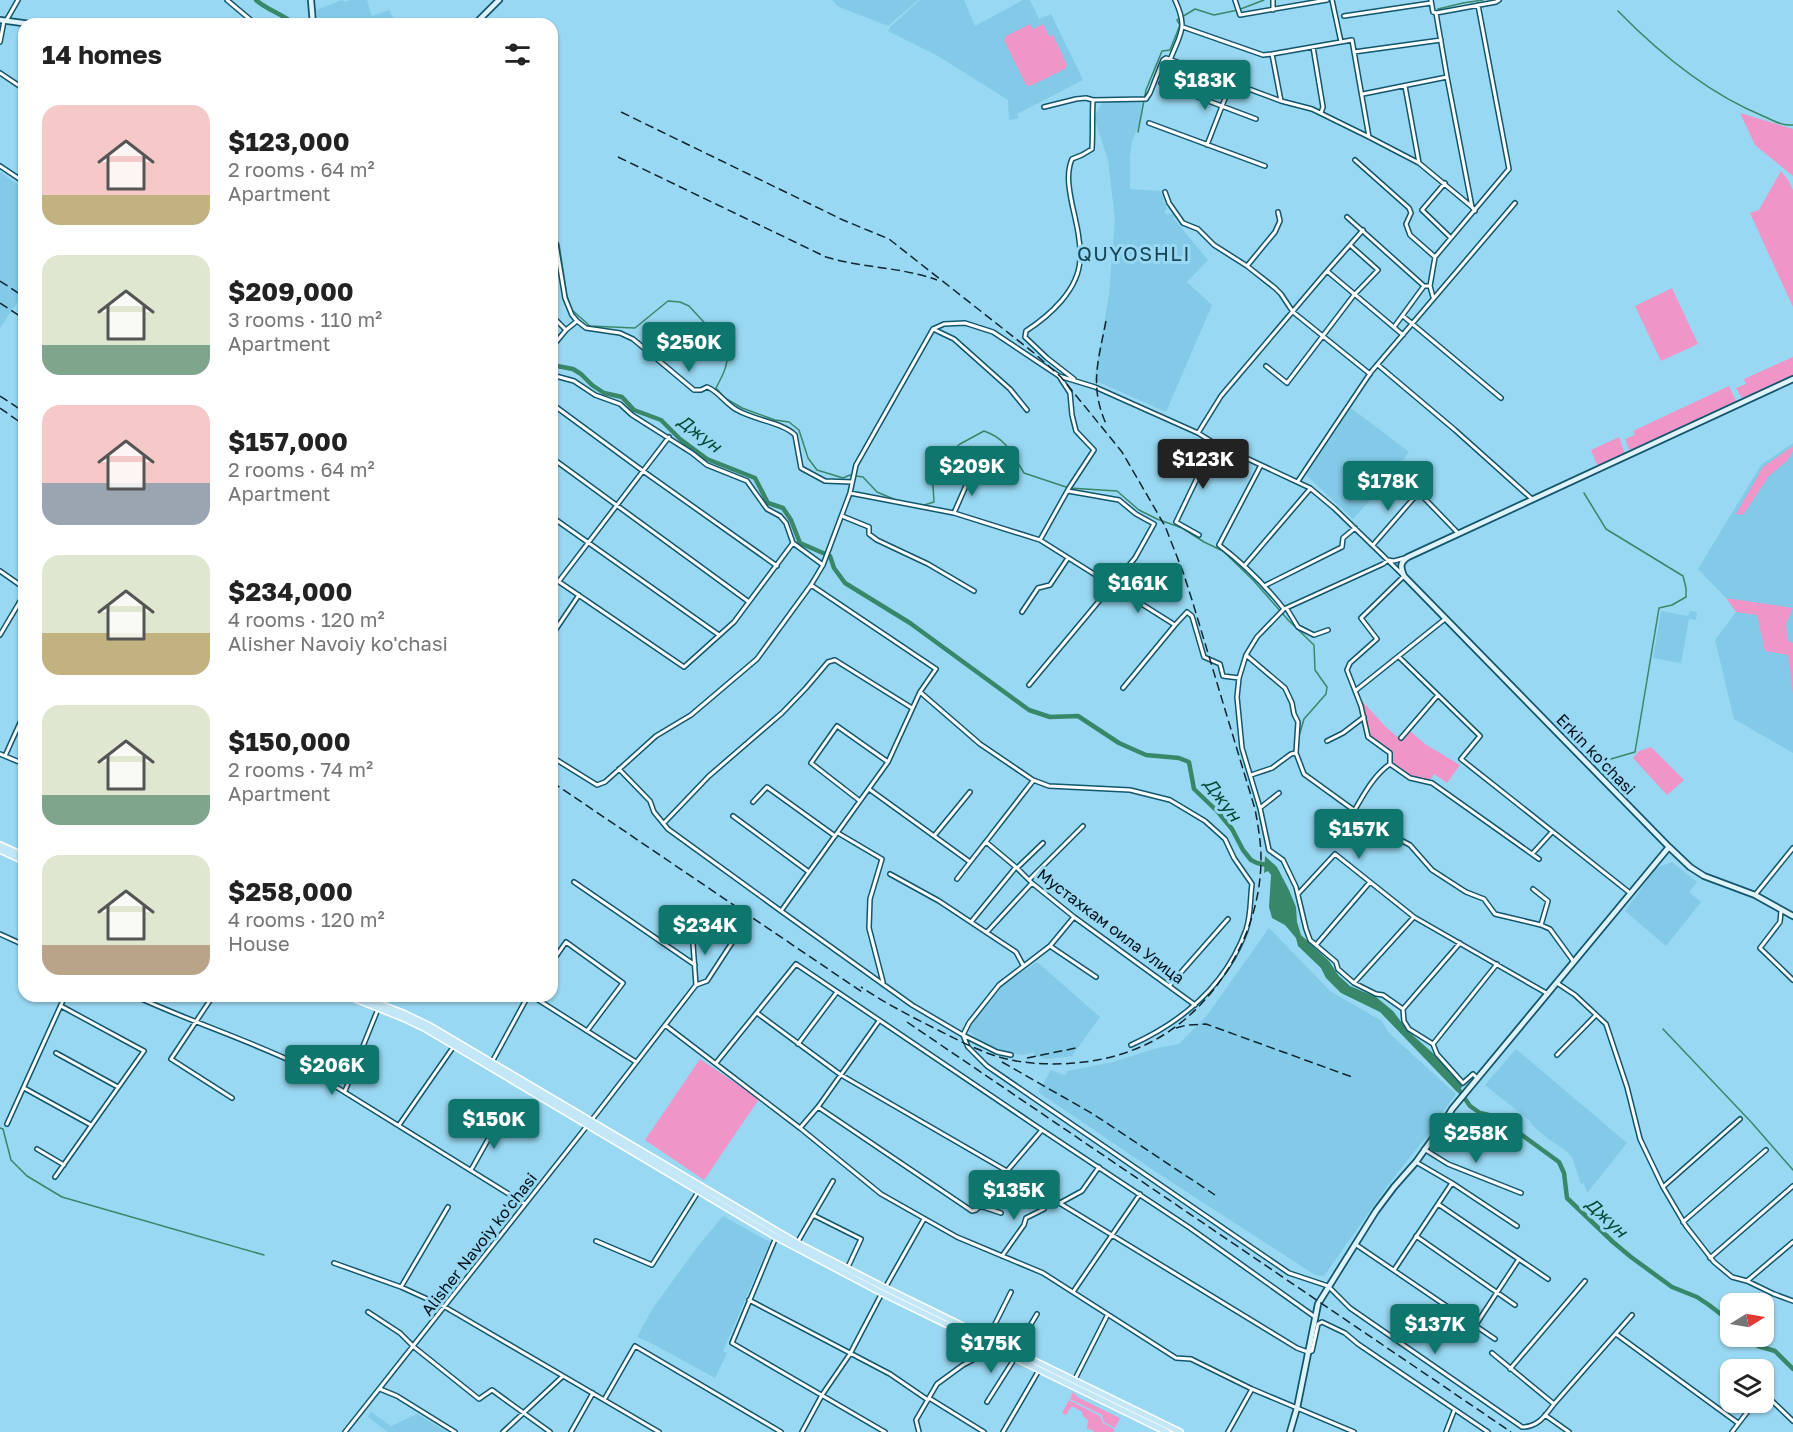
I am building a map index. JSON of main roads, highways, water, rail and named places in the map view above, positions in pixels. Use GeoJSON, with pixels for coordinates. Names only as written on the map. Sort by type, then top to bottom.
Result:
{"type":"FeatureCollection","features":[{"type":"Feature","properties":{"kind":"main road"},"geometry":{"type":"LineString","coordinates":[[311,0],[312,18]]}},
{"type":"Feature","properties":{"kind":"main road"},"geometry":{"type":"LineString","coordinates":[[481,18],[499,0]]}},
{"type":"Feature","properties":{"kind":"main road"},"geometry":{"type":"LineString","coordinates":[[3,21],[18,23]]}},
{"type":"Feature","properties":{"kind":"main road","name":"Erkin ko'chasi"},"geometry":{"type":"LineString","coordinates":[[1793,379],[1458,533],[1408,557],[1401,564],[1404,576],[1669,847],[1697,872],[1755,895],[1793,916]]}},
{"type":"Feature","properties":{"kind":"main road"},"geometry":{"type":"LineString","coordinates":[[1290,1432],[1318,1304],[1355,1244],[1394,1186],[1416,1162],[1452,1109],[1669,847]]}},
{"type":"Feature","properties":{"kind":"main road"},"geometry":{"type":"LineString","coordinates":[[0,848],[18,854]]}},
{"type":"Feature","properties":{"kind":"main road"},"geometry":{"type":"LineString","coordinates":[[0,848],[18,858]]}},
{"type":"Feature","properties":{"kind":"main road"},"geometry":{"type":"LineString","coordinates":[[367,1002],[428,1025],[698,1192],[776,1237],[1167,1432]]}},
{"type":"Feature","properties":{"kind":"main road"},"geometry":{"type":"LineString","coordinates":[[371,1002],[415,1023],[797,1243],[883,1290],[988,1338],[1015,1355]]}},
{"type":"Feature","properties":{"kind":"main road"},"geometry":{"type":"LineString","coordinates":[[1041,1368],[1074,1381],[1180,1432]]}},
{"type":"Feature","properties":{"kind":"waterway","name":"Джун"},"geometry":{"type":"LineString","coordinates":[[256,0],[286,18]]}},
{"type":"Feature","properties":{"kind":"waterway"},"geometry":{"type":"LineString","coordinates":[[1138,132],[1146,90],[1162,51],[1170,50],[1180,25],[1177,20],[1195,9],[1214,15],[1238,10],[1264,0]]}},
{"type":"Feature","properties":{"kind":"waterway"},"geometry":{"type":"LineString","coordinates":[[1438,9],[1483,0]]}},
{"type":"Feature","properties":{"kind":"waterway"},"geometry":{"type":"LineString","coordinates":[[1618,11],[1650,42],[1704,84],[1742,107],[1785,125],[1793,125]]}},
{"type":"Feature","properties":{"kind":"waterway"},"geometry":{"type":"LineString","coordinates":[[558,243],[567,296],[572,310],[590,326],[635,328],[668,301],[680,302],[689,306],[726,346],[727,362],[716,388],[725,398],[742,408],[775,420],[789,422],[799,430],[808,458],[817,470],[843,478],[850,475],[863,477],[877,492],[896,500]]}},
{"type":"Feature","properties":{"kind":"waterway","name":"Джун"},"geometry":{"type":"LineString","coordinates":[[558,366],[573,369],[604,393],[622,397],[634,410],[661,420],[680,439],[707,459],[755,478],[768,503],[783,508],[791,520],[800,543],[830,556],[834,568],[845,583],[910,623],[1029,710],[1050,717],[1078,716],[1119,743],[1146,755],[1179,758],[1189,762],[1194,789],[1232,829],[1251,860],[1267,865]]}},
{"type":"Feature","properties":{"kind":"waterway"},"geometry":{"type":"LineString","coordinates":[[921,506],[934,502],[932,469],[960,444],[984,431],[1004,443],[1024,473],[1069,488],[1117,491],[1139,510],[1182,528],[1223,551],[1314,645],[1315,670],[1327,687],[1326,694],[1304,719],[1299,736]]}},
{"type":"Feature","properties":{"kind":"waterway"},"geometry":{"type":"LineString","coordinates":[[1584,493],[1606,529],[1683,576],[1686,588],[1686,597],[1672,605],[1659,608],[1635,752],[1597,763]]}},
{"type":"Feature","properties":{"kind":"waterway"},"geometry":{"type":"LineString","coordinates":[[1663,1029],[1793,1170]]}},
{"type":"Feature","properties":{"kind":"waterway","name":"Джун"},"geometry":{"type":"LineString","coordinates":[[1457,1087],[1470,1106],[1480,1113],[1508,1121],[1515,1130],[1559,1162],[1564,1173],[1567,1198],[1613,1242],[1672,1287],[1697,1297],[1720,1314]]}},
{"type":"Feature","properties":{"kind":"waterway"},"geometry":{"type":"LineString","coordinates":[[0,1128],[3,1129],[11,1160],[27,1176],[62,1197],[264,1255]]}},
{"type":"Feature","properties":{"kind":"waterway","name":"Джун"},"geometry":{"type":"LineString","coordinates":[[1761,1347],[1775,1351],[1793,1369]]}},
{"type":"Feature","properties":{"kind":"railway"},"geometry":{"type":"LineString","coordinates":[[621,112],[843,220],[889,239],[1034,353],[1061,377],[1122,452],[1165,526],[1192,600],[1255,809],[1261,853],[1259,886],[1244,939],[1231,964],[1197,1008],[1176,1026],[1153,1041],[1120,1054],[1086,1062],[1050,1064],[1005,1059],[955,1039],[861,987]]}},
{"type":"Feature","properties":{"kind":"railway"},"geometry":{"type":"LineString","coordinates":[[618,157],[826,257],[910,272],[937,280]]}},
{"type":"Feature","properties":{"kind":"railway"},"geometry":{"type":"LineString","coordinates":[[0,281],[18,293]]}},
{"type":"Feature","properties":{"kind":"railway"},"geometry":{"type":"LineString","coordinates":[[0,303],[18,315]]}},
{"type":"Feature","properties":{"kind":"railway"},"geometry":{"type":"LineString","coordinates":[[1106,321],[1098,362],[1097,386],[1101,412],[1107,426]]}},
{"type":"Feature","properties":{"kind":"railway"},"geometry":{"type":"LineString","coordinates":[[0,396],[18,408]]}},
{"type":"Feature","properties":{"kind":"railway"},"geometry":{"type":"LineString","coordinates":[[0,408],[18,421]]}},
{"type":"Feature","properties":{"kind":"railway"},"geometry":{"type":"LineString","coordinates":[[558,786],[865,994]]}},
{"type":"Feature","properties":{"kind":"railway"},"geometry":{"type":"LineString","coordinates":[[907,1022],[1511,1432]]}},
{"type":"Feature","properties":{"kind":"railway"},"geometry":{"type":"LineString","coordinates":[[1176,1028],[1206,1024],[1352,1077]]}},
{"type":"Feature","properties":{"kind":"railway"},"geometry":{"type":"LineString","coordinates":[[1027,1058],[1076,1048]]}},
{"type":"Feature","properties":{"kind":"railway"},"geometry":{"type":"LineString","coordinates":[[1002,1062],[1093,1114],[1215,1195]]}},
{"type":"Feature","properties":{"kind":"district","name":"QUYOSHLI"},"geometry":{"type":"Point","coordinates":[1134,253]}}]}
